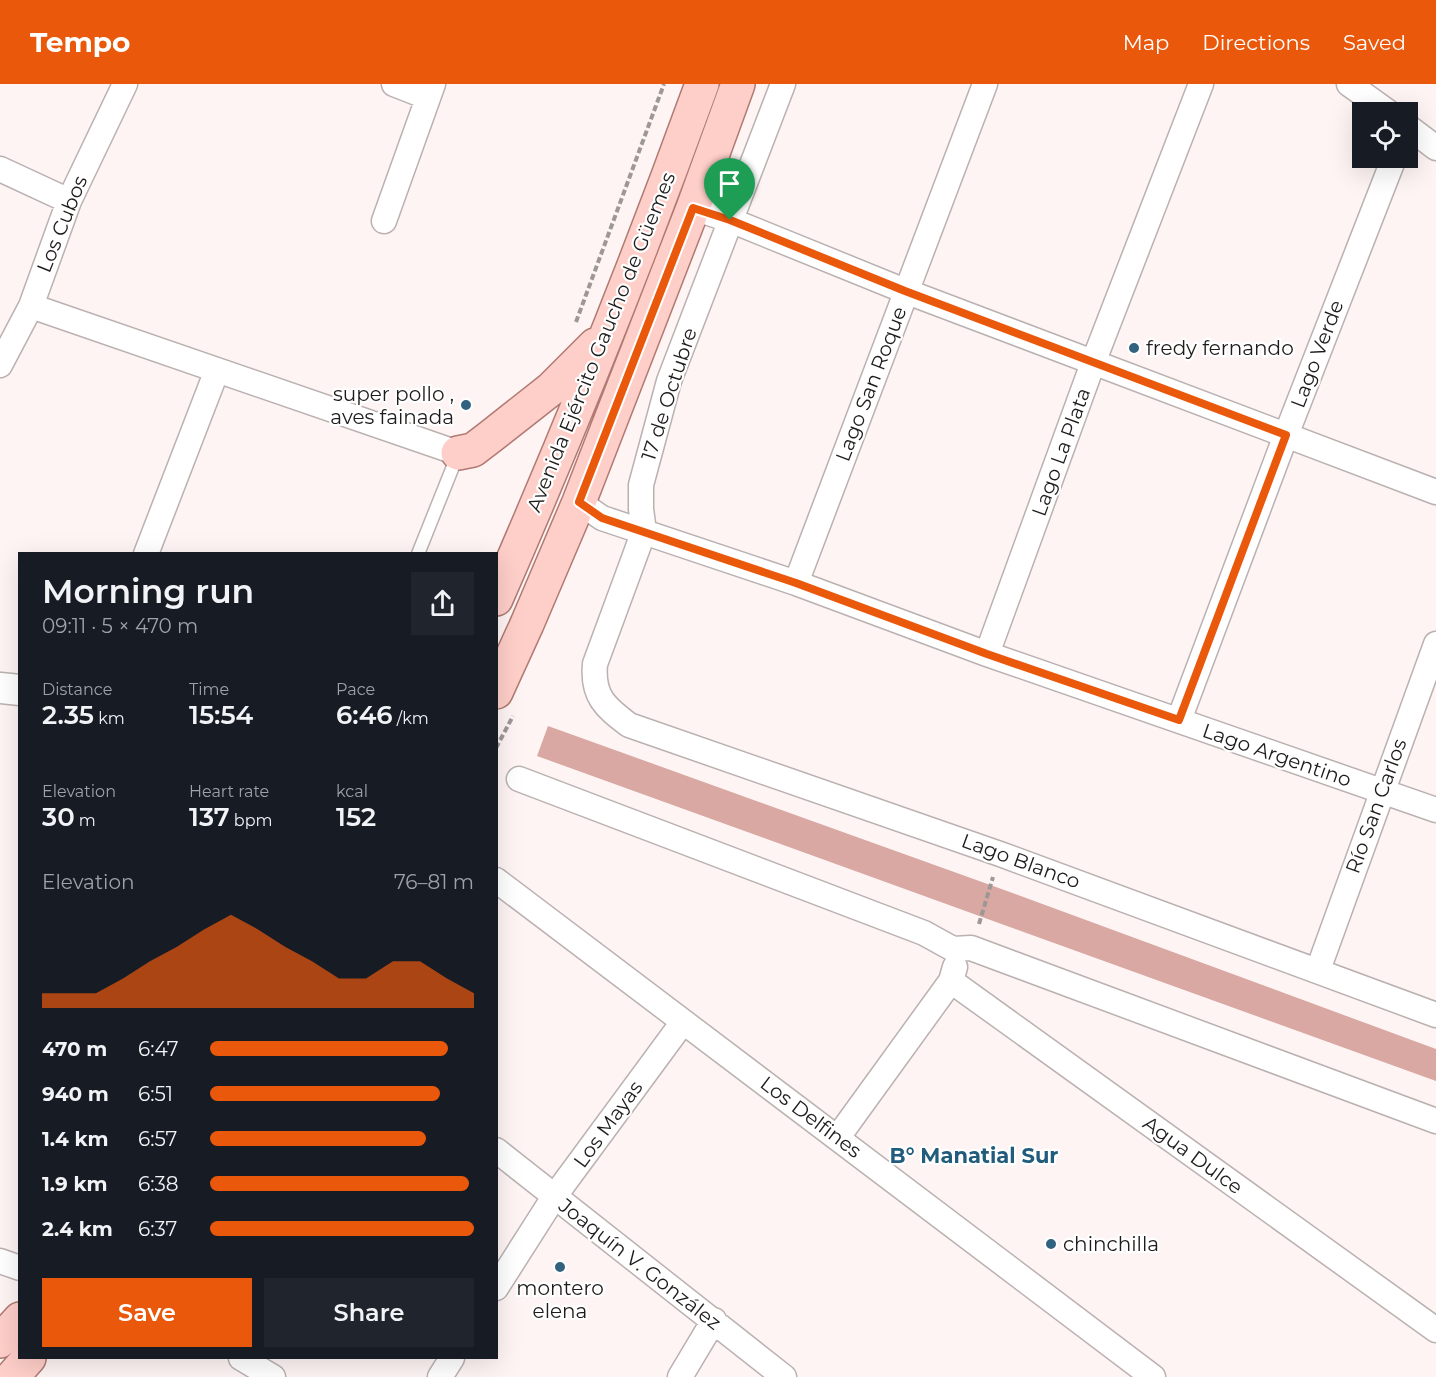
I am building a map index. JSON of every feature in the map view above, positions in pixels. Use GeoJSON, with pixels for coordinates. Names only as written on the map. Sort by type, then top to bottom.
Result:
{"type":"FeatureCollection","features":[{"type":"Feature","properties":{"kind":"main road","name":"Avenida Ejército Gaucho de Güemes"},"geometry":{"type":"LineString","coordinates":[[498,594],[607,333],[665,187],[702,84]]}},
{"type":"Feature","properties":{"kind":"main road","name":"Avenida Ejército Gaucho de Güemes"},"geometry":{"type":"LineString","coordinates":[[498,688],[579,502],[693,208],[738,84]]}},
{"type":"Feature","properties":{"kind":"main road"},"geometry":{"type":"LineString","coordinates":[[458,453],[473,450],[551,389],[607,333]]}},
{"type":"Feature","properties":{"kind":"main road"},"geometry":{"type":"LineString","coordinates":[[0,1341],[18,1321]]}},
{"type":"Feature","properties":{"kind":"main road"},"geometry":{"type":"LineString","coordinates":[[12,1377],[27,1359]]}},
{"type":"Feature","properties":{"kind":"street","name":"Los Cubos"},"geometry":{"type":"LineString","coordinates":[[0,365],[31,306],[69,201],[125,84]]}},
{"type":"Feature","properties":{"kind":"street"},"geometry":{"type":"LineString","coordinates":[[384,221],[430,91],[394,84]]}},
{"type":"Feature","properties":{"kind":"street","name":"17 de Octubre"},"geometry":{"type":"LineString","coordinates":[[606,708],[593,682],[595,664],[644,531],[640,509],[641,485],[669,381],[783,84]]}},
{"type":"Feature","properties":{"kind":"street","name":"Lago San Roque"},"geometry":{"type":"LineString","coordinates":[[796,583],[985,84]]}},
{"type":"Feature","properties":{"kind":"street","name":"Lago La Plata"},"geometry":{"type":"LineString","coordinates":[[987,654],[1093,363],[1201,84]]}},
{"type":"Feature","properties":{"kind":"street"},"geometry":{"type":"LineString","coordinates":[[1349,84],[1374,102]]}},
{"type":"Feature","properties":{"kind":"street"},"geometry":{"type":"LineString","coordinates":[[1418,134],[1436,148]]}},
{"type":"Feature","properties":{"kind":"street","name":"Lago Verde"},"geometry":{"type":"LineString","coordinates":[[1179,720],[1286,435],[1390,168]]}},
{"type":"Feature","properties":{"kind":"street"},"geometry":{"type":"LineString","coordinates":[[0,169],[69,201]]}},
{"type":"Feature","properties":{"kind":"street"},"geometry":{"type":"LineString","coordinates":[[693,208],[730,220],[905,291],[1436,492]]}},
{"type":"Feature","properties":{"kind":"street"},"geometry":{"type":"LineString","coordinates":[[31,306],[458,453]]}},
{"type":"Feature","properties":{"kind":"street"},"geometry":{"type":"LineString","coordinates":[[147,552],[217,370]]}},
{"type":"Feature","properties":{"kind":"street","name":"Lago Argentino"},"geometry":{"type":"LineString","coordinates":[[579,502],[602,518],[796,583],[987,654],[1436,810]]}},
{"type":"Feature","properties":{"kind":"street","name":"Río San Carlos"},"geometry":{"type":"LineString","coordinates":[[1317,969],[1436,644]]}},
{"type":"Feature","properties":{"kind":"street"},"geometry":{"type":"LineString","coordinates":[[0,688],[18,690]]}},
{"type":"Feature","properties":{"kind":"street","name":"Lago Blanco"},"geometry":{"type":"LineString","coordinates":[[606,708],[629,725],[1000,854],[1317,969],[1436,1015]]}},
{"type":"Feature","properties":{"kind":"street"},"geometry":{"type":"LineString","coordinates":[[519,779],[962,948],[1436,1121]]}},
{"type":"Feature","properties":{"kind":"street","name":"Los Delfines"},"geometry":{"type":"LineString","coordinates":[[498,882],[1153,1377]]}},
{"type":"Feature","properties":{"kind":"street"},"geometry":{"type":"LineString","coordinates":[[838,1137],[951,981],[962,948]]}},
{"type":"Feature","properties":{"kind":"street","name":"Agua Dulce"},"geometry":{"type":"LineString","coordinates":[[951,981],[1436,1330]]}},
{"type":"Feature","properties":{"kind":"street","name":"Los Mayas"},"geometry":{"type":"LineString","coordinates":[[498,1285],[554,1197],[683,1022]]}},
{"type":"Feature","properties":{"kind":"street","name":"Joaquín V. González"},"geometry":{"type":"LineString","coordinates":[[498,1152],[784,1377]]}},
{"type":"Feature","properties":{"kind":"street"},"geometry":{"type":"LineString","coordinates":[[0,1261],[18,1268]]}},
{"type":"Feature","properties":{"kind":"street"},"geometry":{"type":"LineString","coordinates":[[680,1377],[714,1320]]}},
{"type":"Feature","properties":{"kind":"street"},"geometry":{"type":"LineString","coordinates":[[243,1359],[273,1377]]}},
{"type":"Feature","properties":{"kind":"street"},"geometry":{"type":"LineString","coordinates":[[440,1377],[451,1359]]}},
{"type":"Feature","properties":{"kind":"lane"},"geometry":{"type":"LineString","coordinates":[[419,552],[458,453]]}},
{"type":"Feature","properties":{"kind":"path"},"geometry":{"type":"LineString","coordinates":[[962,948],[1000,854]]}},
{"type":"Feature","properties":{"kind":"shaded area"},"geometry":{"type":"Polygon","coordinates":[[[548,726],[1007,891],[1436,1049],[1436,1081],[537,756],[548,726]]]}},
{"type":"Feature","properties":{"kind":"place","name":"fredy fernando"},"geometry":{"type":"Point","coordinates":[1134,348]}},
{"type":"Feature","properties":{"kind":"place","name":"super pollo , aves fainada"},"geometry":{"type":"Point","coordinates":[466,405]}},
{"type":"Feature","properties":{"kind":"place","name":"chinchilla"},"geometry":{"type":"Point","coordinates":[1051,1244]}},
{"type":"Feature","properties":{"kind":"place","name":"montero elena"},"geometry":{"type":"Point","coordinates":[560,1267]}},
{"type":"Feature","properties":{"kind":"district","name":"B° Manatial Sur"},"geometry":{"type":"Point","coordinates":[974,1155]}},
{"type":"Feature","properties":{"kind":"route"},"geometry":{"type":"LineString","coordinates":[[693,208],[730,220],[905,291],[1286,435],[1179,720],[987,654],[796,583],[602,518],[579,502],[693,208]]}}]}
